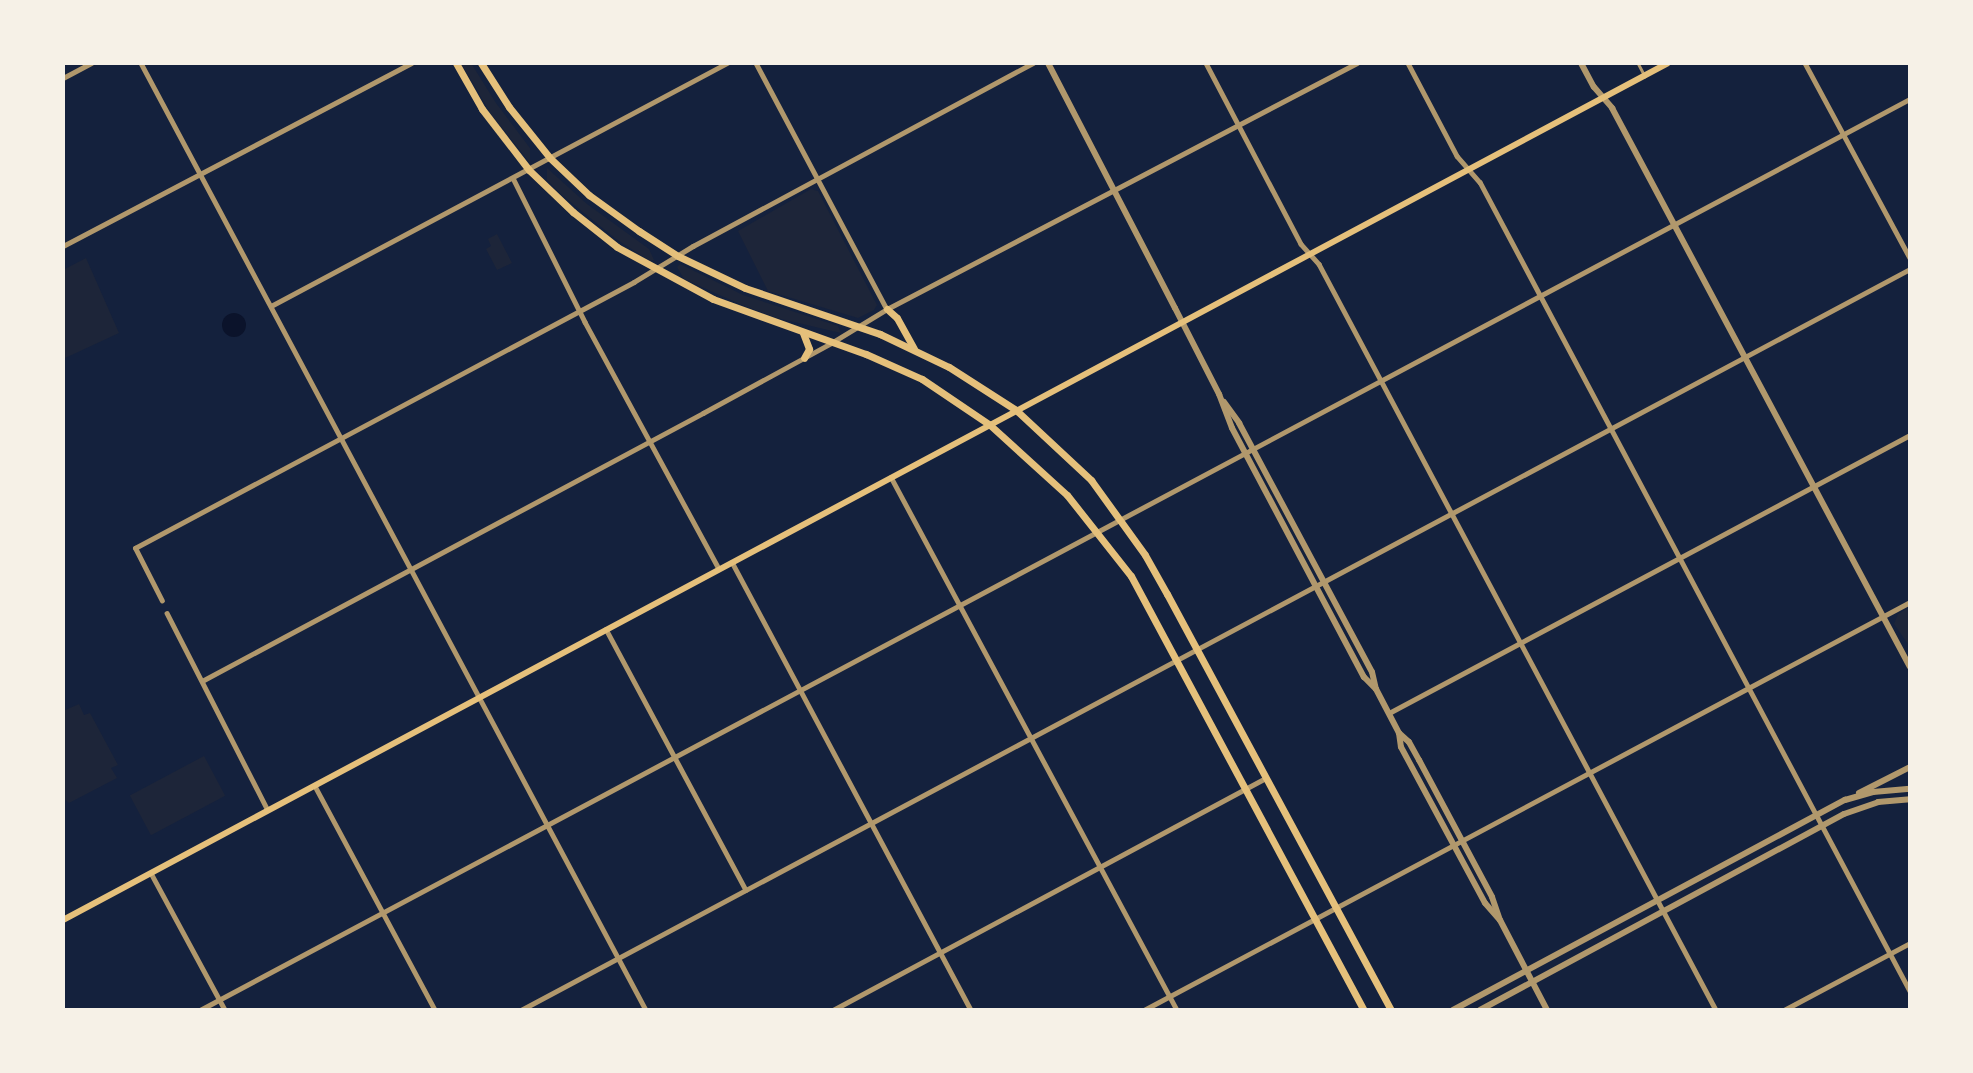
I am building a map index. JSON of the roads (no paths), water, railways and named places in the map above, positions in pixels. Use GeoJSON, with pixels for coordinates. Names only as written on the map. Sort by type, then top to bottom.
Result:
{"type":"FeatureCollection","features":[{"type":"Feature","properties":{"kind":"main road"},"geometry":{"type":"LineString","coordinates":[[456,63],[482,109],[529,170],[594,230],[654,270],[713,299],[833,342],[922,379],[990,425],[1049,476],[1098,531],[1131,576],[1364,1010]]}},
{"type":"Feature","properties":{"kind":"main road"},"geometry":{"type":"LineString","coordinates":[[481,63],[509,107],[550,158],[589,195],[678,256],[745,288],[859,326],[914,349],[1016,410],[1091,480],[1150,565],[1391,1010]]}},
{"type":"Feature","properties":{"kind":"main road"},"geometry":{"type":"LineString","coordinates":[[63,919],[1668,63]]}},
{"type":"Feature","properties":{"kind":"main road"},"geometry":{"type":"LineString","coordinates":[[887,309],[897,317],[914,349]]}},
{"type":"Feature","properties":{"kind":"main road"},"geometry":{"type":"LineString","coordinates":[[802,332],[809,349],[804,358]]}},
{"type":"Feature","properties":{"kind":"street"},"geometry":{"type":"LineString","coordinates":[[63,78],[91,63]]}},
{"type":"Feature","properties":{"kind":"street"},"geometry":{"type":"LineString","coordinates":[[141,63],[646,1010]]}},
{"type":"Feature","properties":{"kind":"street"},"geometry":{"type":"LineString","coordinates":[[63,246],[411,63]]}},
{"type":"Feature","properties":{"kind":"street"},"geometry":{"type":"LineString","coordinates":[[271,306],[727,63]]}},
{"type":"Feature","properties":{"kind":"street"},"geometry":{"type":"LineString","coordinates":[[756,63],[887,309]]}},
{"type":"Feature","properties":{"kind":"street"},"geometry":{"type":"LineString","coordinates":[[162,601],[135,548],[581,310],[1033,63]]}},
{"type":"Feature","properties":{"kind":"street"},"geometry":{"type":"LineString","coordinates":[[1048,63],[1219,394],[1245,453],[1364,677],[1376,689]]}},
{"type":"Feature","properties":{"kind":"street"},"geometry":{"type":"LineString","coordinates":[[1206,63],[1298,240],[1319,264],[1716,1010]]}},
{"type":"Feature","properties":{"kind":"street"},"geometry":{"type":"LineString","coordinates":[[202,681],[804,358],[887,309],[1357,63]]}},
{"type":"Feature","properties":{"kind":"street"},"geometry":{"type":"LineString","coordinates":[[1408,63],[1457,156],[1479,182],[1910,990]]}},
{"type":"Feature","properties":{"kind":"street"},"geometry":{"type":"LineString","coordinates":[[1580,63],[1612,108],[1910,667]]}},
{"type":"Feature","properties":{"kind":"street"},"geometry":{"type":"LineString","coordinates":[[1805,63],[1910,258]]}},
{"type":"Feature","properties":{"kind":"street"},"geometry":{"type":"LineString","coordinates":[[200,1010],[1910,99]]}},
{"type":"Feature","properties":{"kind":"street"},"geometry":{"type":"LineString","coordinates":[[513,178],[719,569]]}},
{"type":"Feature","properties":{"kind":"street"},"geometry":{"type":"LineString","coordinates":[[521,1010],[1910,269]]}},
{"type":"Feature","properties":{"kind":"street"},"geometry":{"type":"LineString","coordinates":[[1219,394],[1254,449],[1372,672],[1376,689],[1399,733],[1401,747],[1485,903],[1500,920]]}},
{"type":"Feature","properties":{"kind":"street"},"geometry":{"type":"LineString","coordinates":[[1389,713],[1910,435]]}},
{"type":"Feature","properties":{"kind":"street"},"geometry":{"type":"LineString","coordinates":[[891,477],[1177,1010]]}},
{"type":"Feature","properties":{"kind":"street"},"geometry":{"type":"LineString","coordinates":[[732,562],[971,1010]]}},
{"type":"Feature","properties":{"kind":"street"},"geometry":{"type":"LineString","coordinates":[[1144,1010],[1910,602]]}},
{"type":"Feature","properties":{"kind":"street"},"geometry":{"type":"LineString","coordinates":[[167,613],[268,810]]}},
{"type":"Feature","properties":{"kind":"street"},"geometry":{"type":"LineString","coordinates":[[606,629],[746,890]]}},
{"type":"Feature","properties":{"kind":"street"},"geometry":{"type":"LineString","coordinates":[[1399,733],[1409,742],[1492,897],[1500,920],[1547,1010]]}},
{"type":"Feature","properties":{"kind":"street"},"geometry":{"type":"LineString","coordinates":[[1453,1010],[1910,767]]}},
{"type":"Feature","properties":{"kind":"street"},"geometry":{"type":"LineString","coordinates":[[833,1010],[1266,778]]}},
{"type":"Feature","properties":{"kind":"street"},"geometry":{"type":"LineString","coordinates":[[315,785],[435,1010]]}},
{"type":"Feature","properties":{"kind":"street"},"geometry":{"type":"LineString","coordinates":[[1845,800],[1873,792],[1910,789]]}},
{"type":"Feature","properties":{"kind":"street"},"geometry":{"type":"LineString","coordinates":[[1476,997],[1481,1009],[1859,807],[1910,799]]}},
{"type":"Feature","properties":{"kind":"street"},"geometry":{"type":"LineString","coordinates":[[151,873],[225,1010]]}},
{"type":"Feature","properties":{"kind":"street"},"geometry":{"type":"LineString","coordinates":[[1784,1010],[1910,943]]}},
{"type":"Feature","properties":{"kind":"lane"},"geometry":{"type":"LineString","coordinates":[[1638,63],[1645,76]]}}]}
